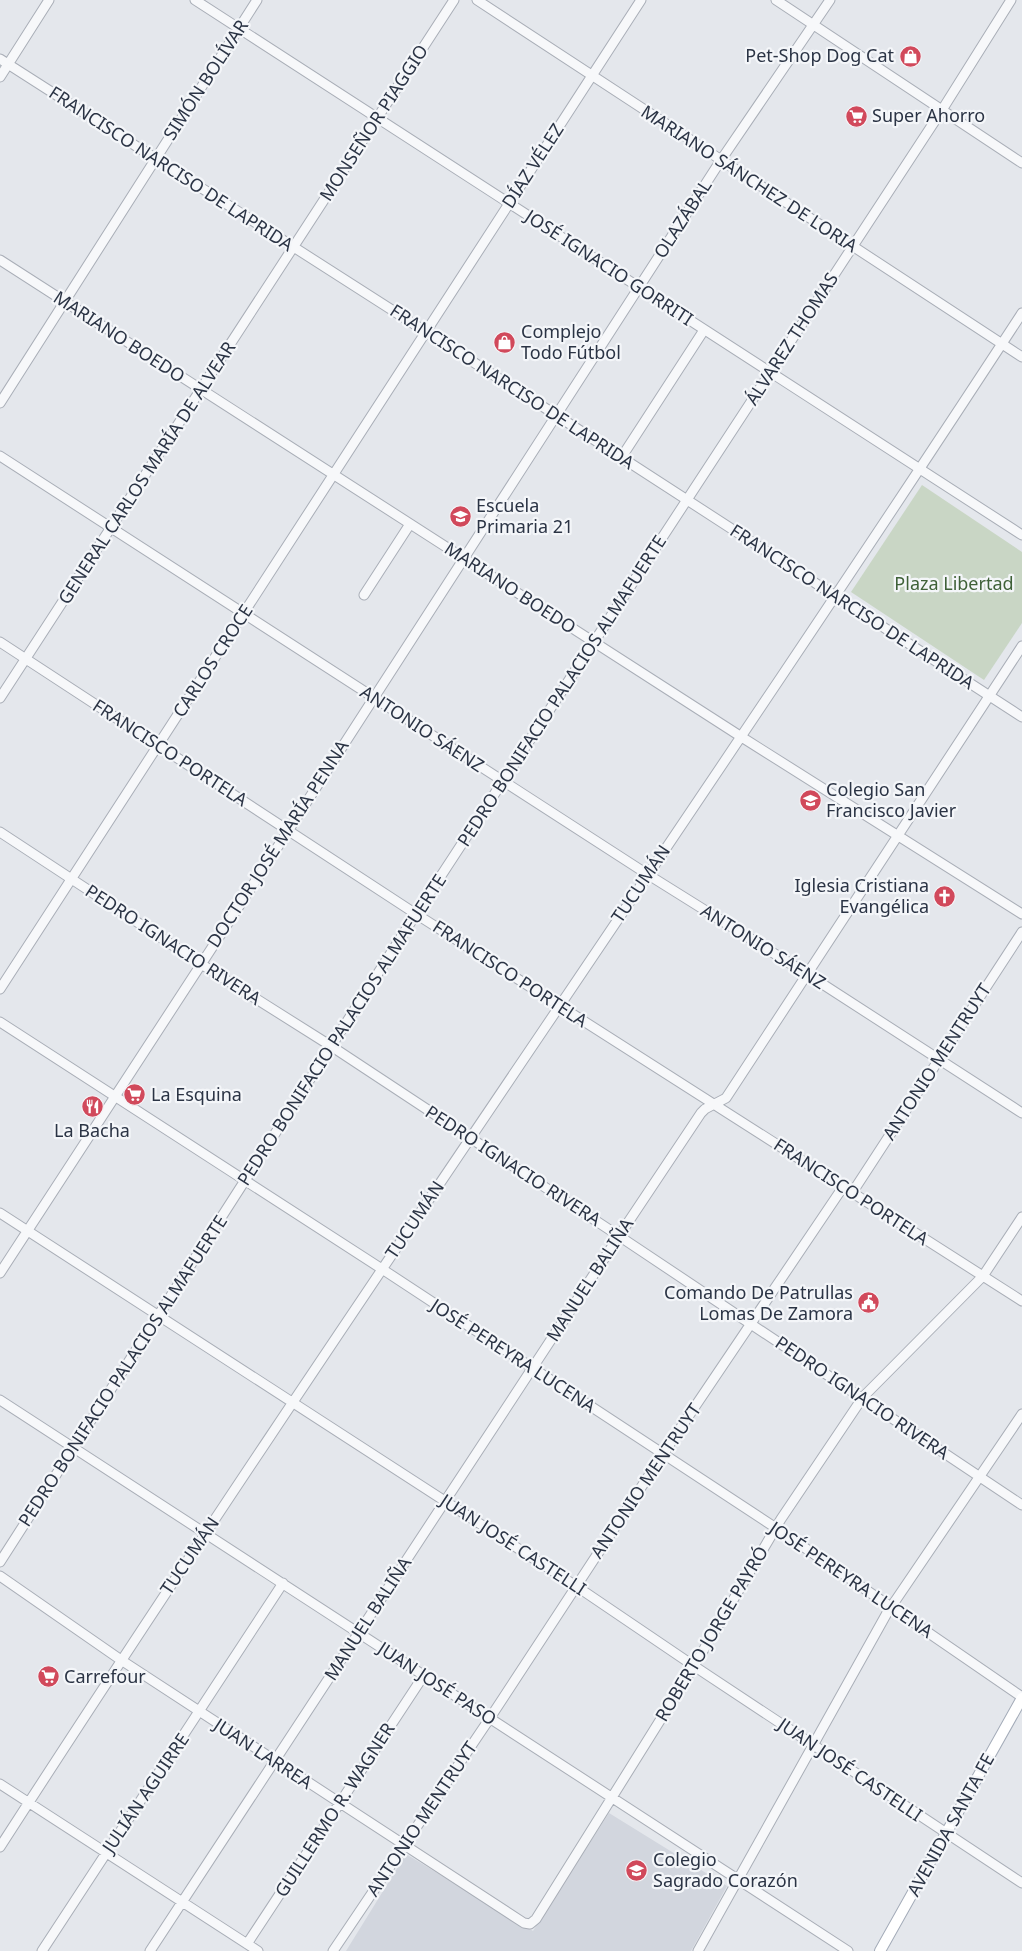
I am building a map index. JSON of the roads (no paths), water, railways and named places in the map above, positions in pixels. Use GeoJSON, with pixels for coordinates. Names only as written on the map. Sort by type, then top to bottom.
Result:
{"type":"FeatureCollection","features":[{"type":"Feature","properties":{"kind":"main road","name":"AVENIDA SANTA FE"},"geometry":{"type":"LineString","coordinates":[[880,1951],[1022,1697]]}},
{"type":"Feature","properties":{"kind":"street"},"geometry":{"type":"LineString","coordinates":[[0,77],[4,62],[49,0]]}},
{"type":"Feature","properties":{"kind":"street","name":"JOSÉ IGNACIO GORRITI"},"geometry":{"type":"LineString","coordinates":[[195,0],[1022,535]]}},
{"type":"Feature","properties":{"kind":"street","name":"SIMÓN BOLÍVAR"},"geometry":{"type":"LineString","coordinates":[[0,403],[258,0]]}},
{"type":"Feature","properties":{"kind":"street","name":"MONSEÑOR PIAGGIO"},"geometry":{"type":"LineString","coordinates":[[293,247],[454,0]]}},
{"type":"Feature","properties":{"kind":"street","name":"MARIANO SÁNCHEZ DE LORIA"},"geometry":{"type":"LineString","coordinates":[[476,0],[1022,358]]}},
{"type":"Feature","properties":{"kind":"street","name":"DÍAZ VÉLEZ"},"geometry":{"type":"LineString","coordinates":[[426,332],[641,0]]}},
{"type":"Feature","properties":{"kind":"street"},"geometry":{"type":"LineString","coordinates":[[776,0],[1022,163]]}},
{"type":"Feature","properties":{"kind":"street","name":"OLAZÁBAL"},"geometry":{"type":"LineString","coordinates":[[556,415],[721,160],[830,0]]}},
{"type":"Feature","properties":{"kind":"street","name":"ÁLVAREZ THOMAS"},"geometry":{"type":"LineString","coordinates":[[686,500],[1012,0]]}},
{"type":"Feature","properties":{"kind":"street","name":"FRANCISCO NARCISO DE LAPRIDA"},"geometry":{"type":"LineString","coordinates":[[4,62],[556,415],[1022,717]]}},
{"type":"Feature","properties":{"kind":"street","name":"GENERAL CARLOS MARÍA DE ALVEAR"},"geometry":{"type":"LineString","coordinates":[[0,698],[293,247]]}},
{"type":"Feature","properties":{"kind":"street","name":"MARIANO BOEDO"},"geometry":{"type":"LineString","coordinates":[[0,260],[740,736],[1022,914]]}},
{"type":"Feature","properties":{"kind":"street","name":"TUCUMÁN"},"geometry":{"type":"LineString","coordinates":[[0,1847],[205,1533],[835,597],[1022,313]]}},
{"type":"Feature","properties":{"kind":"street"},"geometry":{"type":"LineString","coordinates":[[621,458],[704,330]]}},
{"type":"Feature","properties":{"kind":"street","name":"CARLOS CROCE"},"geometry":{"type":"LineString","coordinates":[[0,989],[426,332]]}},
{"type":"Feature","properties":{"kind":"street","name":"DOCTOR JOSÉ MARÍA PENNA"},"geometry":{"type":"LineString","coordinates":[[0,1273],[556,415]]}},
{"type":"Feature","properties":{"kind":"street","name":"ANTONIO SÁENZ"},"geometry":{"type":"LineString","coordinates":[[0,456],[373,698],[1022,1113]]}},
{"type":"Feature","properties":{"kind":"street","name":"PEDRO BONIFACIO PALACIOS ALMAFUERTE"},"geometry":{"type":"LineString","coordinates":[[0,1562],[159,1316],[244,1180],[686,500]]}},
{"type":"Feature","properties":{"kind":"street"},"geometry":{"type":"LineString","coordinates":[[364,595],[410,524]]}},
{"type":"Feature","properties":{"kind":"street","name":"FRANCISCO PORTELA"},"geometry":{"type":"LineString","coordinates":[[0,642],[416,914],[1022,1301]]}},
{"type":"Feature","properties":{"kind":"street","name":"MANUEL BALIÑA"},"geometry":{"type":"LineString","coordinates":[[150,1951],[701,1113],[713,1104],[726,1098],[1022,646]]}},
{"type":"Feature","properties":{"kind":"street","name":"PEDRO IGNACIO RIVERA"},"geometry":{"type":"LineString","coordinates":[[0,832],[201,964],[331,1046],[1022,1505]]}},
{"type":"Feature","properties":{"kind":"street","name":"ANTONIO MENTRUYT"},"geometry":{"type":"LineString","coordinates":[[852,1193],[1022,932]]}},
{"type":"Feature","properties":{"kind":"street","name":"JOSÉ PEREYRA LUCENA"},"geometry":{"type":"LineString","coordinates":[[0,1022],[382,1269],[776,1528],[1022,1697]]}},
{"type":"Feature","properties":{"kind":"street","name":"ANTONIO MENTRUYT"},"geometry":{"type":"LineString","coordinates":[[333,1951],[842,1187]]}},
{"type":"Feature","properties":{"kind":"street","name":"JUAN JOSÉ CASTELLI"},"geometry":{"type":"LineString","coordinates":[[0,1213],[576,1586],[1022,1883]]}},
{"type":"Feature","properties":{"kind":"street","name":"ROBERTO JORGE PAYRÓ"},"geometry":{"type":"LineString","coordinates":[[530,1924],[536,1919],[694,1666],[776,1528],[862,1397],[983,1276],[1022,1217]]}},
{"type":"Feature","properties":{"kind":"street","name":"JUAN JOSÉ PASO"},"geometry":{"type":"LineString","coordinates":[[0,1400],[848,1951]]}},
{"type":"Feature","properties":{"kind":"street"},"geometry":{"type":"LineString","coordinates":[[698,1951],[891,1607],[1022,1414]]}},
{"type":"Feature","properties":{"kind":"street","name":"JUAN LARREA"},"geometry":{"type":"LineString","coordinates":[[0,1576],[121,1660],[339,1804],[524,1923],[530,1924]]}},
{"type":"Feature","properties":{"kind":"street","name":"JULIÁN AGUIRRE"},"geometry":{"type":"LineString","coordinates":[[42,1951],[282,1584]]}},
{"type":"Feature","properties":{"kind":"street","name":"GUILLERMO R. WAGNER"},"geometry":{"type":"LineString","coordinates":[[247,1944],[424,1676]]}},
{"type":"Feature","properties":{"kind":"street"},"geometry":{"type":"LineString","coordinates":[[0,1784],[258,1951]]}},
{"type":"Feature","properties":{"kind":"place","name":"Pet-Shop Dog Cat"},"geometry":{"type":"Point","coordinates":[910,56]}},
{"type":"Feature","properties":{"kind":"place","name":"Super Ahorro"},"geometry":{"type":"Point","coordinates":[856,116]}},
{"type":"Feature","properties":{"kind":"place","name":"Complejo Todo Fútbol"},"geometry":{"type":"Point","coordinates":[505,342]}},
{"type":"Feature","properties":{"kind":"place","name":"Escuela Primaria 21"},"geometry":{"type":"Point","coordinates":[460,516]}},
{"type":"Feature","properties":{"kind":"place","name":"Colegio San Francisco Javier"},"geometry":{"type":"Point","coordinates":[810,800]}},
{"type":"Feature","properties":{"kind":"place","name":"Iglesia Cristiana Evangélica"},"geometry":{"type":"Point","coordinates":[945,896]}},
{"type":"Feature","properties":{"kind":"place","name":"La Esquina"},"geometry":{"type":"Point","coordinates":[135,1095]}},
{"type":"Feature","properties":{"kind":"place","name":"La Bacha"},"geometry":{"type":"Point","coordinates":[92,1106]}},
{"type":"Feature","properties":{"kind":"place","name":"Comando De Patrullas Lomas De Zamora"},"geometry":{"type":"Point","coordinates":[869,1303]}},
{"type":"Feature","properties":{"kind":"place","name":"Carrefour"},"geometry":{"type":"Point","coordinates":[48,1677]}},
{"type":"Feature","properties":{"kind":"place","name":"Colegio Sagrado Corazón"},"geometry":{"type":"Point","coordinates":[637,1870]}},
{"type":"Feature","properties":{"kind":"park label","name":"Plaza Libertad"},"geometry":{"type":"Point","coordinates":[954,584]}}]}
